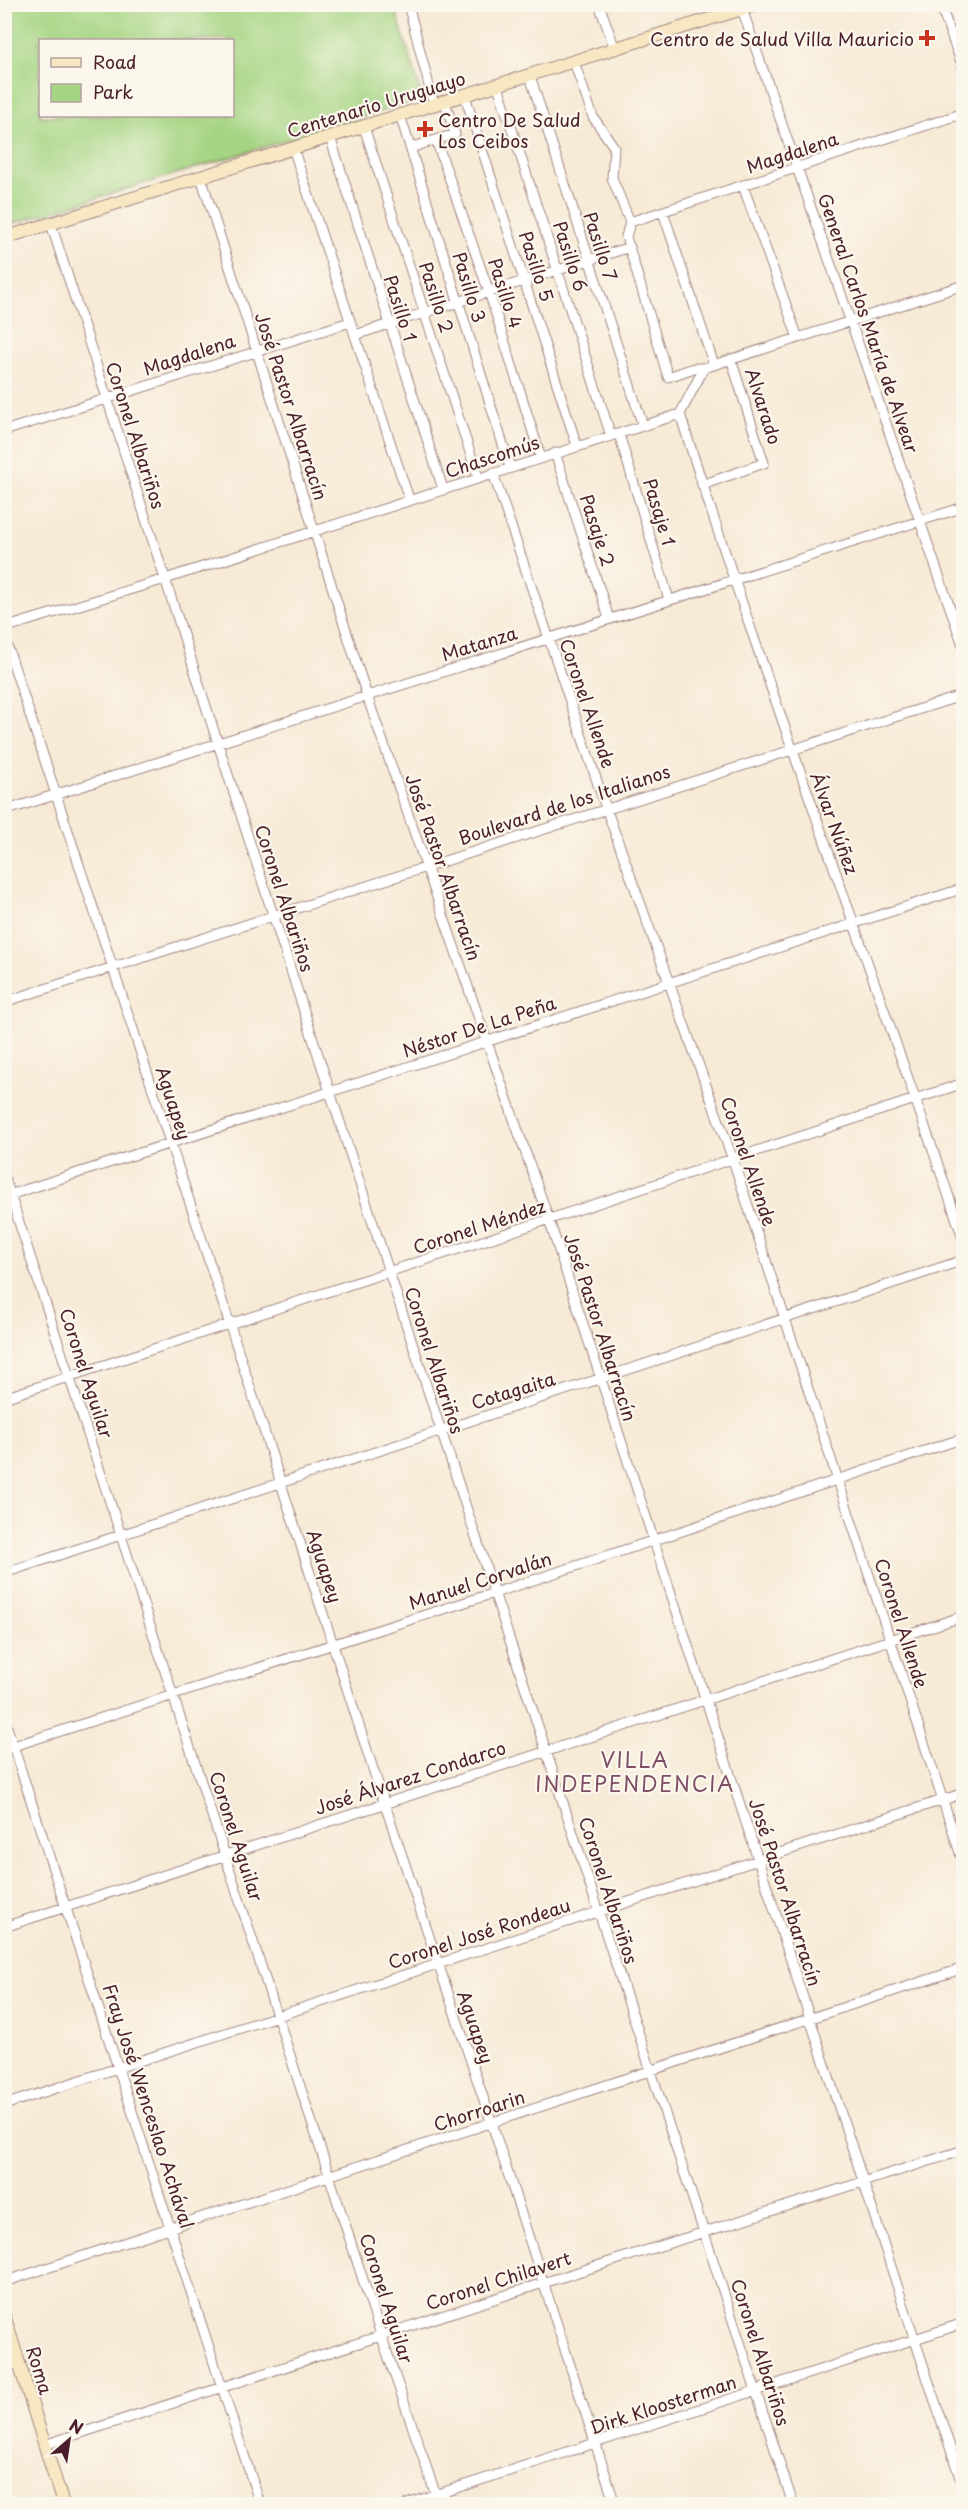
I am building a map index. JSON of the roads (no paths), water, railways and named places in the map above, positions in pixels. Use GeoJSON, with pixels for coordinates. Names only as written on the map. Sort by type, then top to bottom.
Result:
{"type":"FeatureCollection","features":[{"type":"Feature","properties":{"kind":"main road","name":"Centenario Uruguayo"},"geometry":{"type":"LineString","coordinates":[[4,238],[530,76],[615,49],[723,10],[742,9],[758,4]]}},
{"type":"Feature","properties":{"kind":"main road","name":"Roma"},"geometry":{"type":"LineString","coordinates":[[4,2315],[63,2505]]}},
{"type":"Feature","properties":{"kind":"street"},"geometry":{"type":"LineString","coordinates":[[408,4],[440,104],[455,134],[410,148]]}},
{"type":"Feature","properties":{"kind":"street"},"geometry":{"type":"LineString","coordinates":[[599,4],[615,49]]}},
{"type":"Feature","properties":{"kind":"street"},"geometry":{"type":"LineString","coordinates":[[940,4],[963,70]]}},
{"type":"Feature","properties":{"kind":"street","name":"General Carlos María de Alvear"},"geometry":{"type":"LineString","coordinates":[[742,9],[963,648]]}},
{"type":"Feature","properties":{"kind":"street"},"geometry":{"type":"LineString","coordinates":[[574,62],[593,117],[614,147],[612,178],[630,222],[626,237],[668,377],[694,368],[709,367],[963,285]]}},
{"type":"Feature","properties":{"kind":"street","name":"Pasillo 7"},"geometry":{"type":"LineString","coordinates":[[530,76],[588,260],[644,426]]}},
{"type":"Feature","properties":{"kind":"street","name":"Pasillo 6"},"geometry":{"type":"LineString","coordinates":[[498,86],[615,435]]}},
{"type":"Feature","properties":{"kind":"street","name":"Pasillo 5"},"geometry":{"type":"LineString","coordinates":[[465,96],[577,446]]}},
{"type":"Feature","properties":{"kind":"street","name":"Magdalena"},"geometry":{"type":"LineString","coordinates":[[630,222],[963,113]]}},
{"type":"Feature","properties":{"kind":"street","name":"Pasillo 3"},"geometry":{"type":"LineString","coordinates":[[400,116],[510,467]]}},
{"type":"Feature","properties":{"kind":"street","name":"Pasillo 2"},"geometry":{"type":"LineString","coordinates":[[364,127],[478,477]]}},
{"type":"Feature","properties":{"kind":"street","name":"Pasillo 1"},"geometry":{"type":"LineString","coordinates":[[330,137],[443,489]]}},
{"type":"Feature","properties":{"kind":"street","name":"Pasillo 4"},"geometry":{"type":"LineString","coordinates":[[436,140],[489,292],[541,458]]}},
{"type":"Feature","properties":{"kind":"street"},"geometry":{"type":"LineString","coordinates":[[293,148],[409,499]]}},
{"type":"Feature","properties":{"kind":"street","name":"José Pastor Albarracín"},"geometry":{"type":"LineString","coordinates":[[201,177],[367,696],[549,1220],[963,2490]]}},
{"type":"Feature","properties":{"kind":"street"},"geometry":{"type":"LineString","coordinates":[[743,186],[798,338]]}},
{"type":"Feature","properties":{"kind":"street"},"geometry":{"type":"LineString","coordinates":[[663,212],[709,367],[680,414]]}},
{"type":"Feature","properties":{"kind":"street","name":"Coronel Albariños"},"geometry":{"type":"LineString","coordinates":[[51,224],[330,1092],[793,2505]]}},
{"type":"Feature","properties":{"kind":"street"},"geometry":{"type":"LineString","coordinates":[[355,335],[630,247]]}},
{"type":"Feature","properties":{"kind":"street","name":"Magdalena"},"geometry":{"type":"LineString","coordinates":[[4,431],[350,321]]}},
{"type":"Feature","properties":{"kind":"street","name":"Alvarado"},"geometry":{"type":"LineString","coordinates":[[702,485],[764,463],[731,359]]}},
{"type":"Feature","properties":{"kind":"street","name":"Chascomús"},"geometry":{"type":"LineString","coordinates":[[4,628],[165,579],[680,414]]}},
{"type":"Feature","properties":{"kind":"street","name":"Álvar Núñez"},"geometry":{"type":"LineString","coordinates":[[680,414],[791,748],[915,1097],[963,1241]]}},
{"type":"Feature","properties":{"kind":"street","name":"Pasaje 1"},"geometry":{"type":"LineString","coordinates":[[615,435],[669,600]]}},
{"type":"Feature","properties":{"kind":"street","name":"Pasaje 2"},"geometry":{"type":"LineString","coordinates":[[555,453],[609,618]]}},
{"type":"Feature","properties":{"kind":"street","name":"Coronel Allende"},"geometry":{"type":"LineString","coordinates":[[493,473],[606,808],[733,1160],[963,1864]]}},
{"type":"Feature","properties":{"kind":"street","name":"Matanza"},"geometry":{"type":"LineString","coordinates":[[4,811],[963,507]]}},
{"type":"Feature","properties":{"kind":"street","name":"Aguapey"},"geometry":{"type":"LineString","coordinates":[[4,636],[615,2505]]}},
{"type":"Feature","properties":{"kind":"street","name":"Boulevard de los Italianos"},"geometry":{"type":"LineString","coordinates":[[4,1002],[791,748],[963,695]]}},
{"type":"Feature","properties":{"kind":"street","name":"Néstor De La Peña"},"geometry":{"type":"LineString","coordinates":[[7,1195],[963,888]]}},
{"type":"Feature","properties":{"kind":"street","name":"Coronel Méndez"},"geometry":{"type":"LineString","coordinates":[[4,1398],[963,1083]]}},
{"type":"Feature","properties":{"kind":"street","name":"Coronel Aguilar"},"geometry":{"type":"LineString","coordinates":[[4,1176],[7,1195],[71,1376],[381,2335],[437,2500]]}},
{"type":"Feature","properties":{"kind":"street","name":"Cotagaita"},"geometry":{"type":"LineString","coordinates":[[4,1573],[786,1320],[963,1260]]}},
{"type":"Feature","properties":{"kind":"street","name":"Manuel Corvalán"},"geometry":{"type":"LineString","coordinates":[[9,1748],[494,1593],[963,1438]]}},
{"type":"Feature","properties":{"kind":"street","name":"José Álvarez Condarco"},"geometry":{"type":"LineString","coordinates":[[4,1927],[963,1616]]}},
{"type":"Feature","properties":{"kind":"street","name":"Fray José Wenceslao Achával"},"geometry":{"type":"LineString","coordinates":[[4,1719],[9,1748],[67,1908],[120,2067],[260,2505]]}},
{"type":"Feature","properties":{"kind":"street","name":"Coronel José Rondeau"},"geometry":{"type":"LineString","coordinates":[[4,2105],[963,1793]]}},
{"type":"Feature","properties":{"kind":"street","name":"Chorroarin"},"geometry":{"type":"LineString","coordinates":[[4,2282],[963,1968]]}},
{"type":"Feature","properties":{"kind":"street","name":"Coronel Chilavert"},"geometry":{"type":"LineString","coordinates":[[44,2445],[963,2150]]}},
{"type":"Feature","properties":{"kind":"street","name":"Dirk Kloosterman"},"geometry":{"type":"LineString","coordinates":[[407,2505],[437,2500],[595,2442],[756,2392],[963,2323]]}},
{"type":"Feature","properties":{"kind":"street"},"geometry":{"type":"LineString","coordinates":[[4,2366],[19,2363]]}},
{"type":"Feature","properties":{"kind":"street"},"geometry":{"type":"LineString","coordinates":[[953,2505],[963,2501]]}},
{"type":"Feature","properties":{"kind":"place","name":"Centro de Salud Villa Mauricio"},"geometry":{"type":"Point","coordinates":[927,38]}},
{"type":"Feature","properties":{"kind":"place","name":"Centro De Salud Los Ceibos"},"geometry":{"type":"Point","coordinates":[425,129]}},
{"type":"Feature","properties":{"kind":"district","name":"VILLA INDEPENDENCIA"},"geometry":{"type":"Point","coordinates":[635,1771]}}]}
